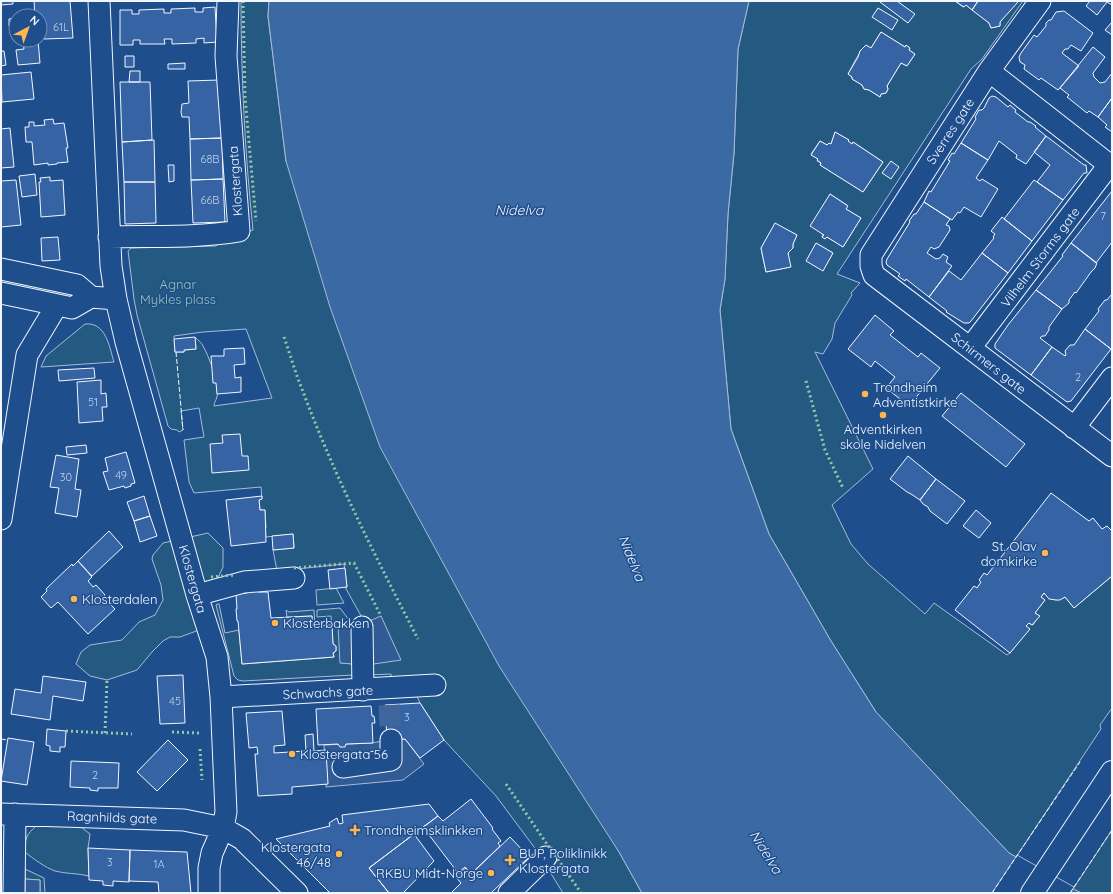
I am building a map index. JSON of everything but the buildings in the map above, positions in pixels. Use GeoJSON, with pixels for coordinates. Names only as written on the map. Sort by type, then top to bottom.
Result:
{"type":"FeatureCollection","features":[{"type":"Feature","properties":{"kind":"main road"},"geometry":{"type":"LineString","coordinates":[[1032,893],[1112,772]]}},
{"type":"Feature","properties":{"kind":"street","name":"Klostergata"},"geometry":{"type":"LineString","coordinates":[[99,1],[109,237],[111,266],[116,299],[126,342],[197,595],[217,658],[221,697],[226,812],[223,828],[212,852],[209,868],[209,893]]}},
{"type":"Feature","properties":{"kind":"street","name":"Klostergata"},"geometry":{"type":"LineString","coordinates":[[109,237],[227,233],[239,231],[226,56],[228,1]]}},
{"type":"Feature","properties":{"kind":"street","name":"Sverres gate"},"geometry":{"type":"LineString","coordinates":[[871,266],[871,255],[989,71],[1040,1]]}},
{"type":"Feature","properties":{"kind":"street"},"geometry":{"type":"LineString","coordinates":[[989,71],[1111,166]]}},
{"type":"Feature","properties":{"kind":"street","name":"Vilhelm Storms gate"},"geometry":{"type":"LineString","coordinates":[[970,348],[1111,166]]}},
{"type":"Feature","properties":{"kind":"street","name":"Schirmers gate"},"geometry":{"type":"LineString","coordinates":[[871,266],[874,275],[1112,456]]}},
{"type":"Feature","properties":{"kind":"street"},"geometry":{"type":"LineString","coordinates":[[1,269],[77,286],[90,296],[116,299]]}},
{"type":"Feature","properties":{"kind":"street"},"geometry":{"type":"LineString","coordinates":[[1,293],[72,308],[90,296]]}},
{"type":"Feature","properties":{"kind":"street"},"geometry":{"type":"LineString","coordinates":[[1,519],[27,355],[57,305]]}},
{"type":"Feature","properties":{"kind":"street"},"geometry":{"type":"LineString","coordinates":[[1074,428],[1112,378]]}},
{"type":"Feature","properties":{"kind":"street"},"geometry":{"type":"LineString","coordinates":[[197,595],[244,582],[294,578]]}},
{"type":"Feature","properties":{"kind":"street"},"geometry":{"type":"LineString","coordinates":[[362,627],[363,690]]}},
{"type":"Feature","properties":{"kind":"street","name":"Schwachs gate"},"geometry":{"type":"LineString","coordinates":[[221,697],[363,690],[389,697],[435,685]]}},
{"type":"Feature","properties":{"kind":"street"},"geometry":{"type":"LineString","coordinates":[[344,767],[391,760],[390,740]]}},
{"type":"Feature","properties":{"kind":"street"},"geometry":{"type":"LineString","coordinates":[[8,814],[14,893]]}},
{"type":"Feature","properties":{"kind":"street","name":"Ragnhilds gate"},"geometry":{"type":"LineString","coordinates":[[8,814],[184,820],[223,828]]}},
{"type":"Feature","properties":{"kind":"street"},"geometry":{"type":"LineString","coordinates":[[223,828],[242,839],[297,893]]}},
{"type":"Feature","properties":{"kind":"street"},"geometry":{"type":"LineString","coordinates":[[509,893],[546,857]]}},
{"type":"Feature","properties":{"kind":"green space","name":"Agnar Mykles plass"},"geometry":{"type":"Polygon","coordinates":[[[241,1],[269,1],[268,16],[286,161],[619,852],[642,893],[563,893],[537,851],[496,796],[444,740],[420,703],[408,676],[391,679],[391,674],[367,675],[365,623],[345,587],[347,587],[344,564],[277,571],[273,550],[294,548],[293,534],[266,537],[265,510],[260,510],[259,500],[262,499],[261,487],[194,493],[189,482],[184,440],[204,437],[199,408],[181,411],[183,430],[179,432],[168,426],[137,315],[128,251],[131,248],[216,246],[222,240],[253,230],[246,144],[241,1]],[[246,329],[174,336],[175,352],[184,352],[184,350],[196,349],[195,337],[201,343],[211,364],[217,386],[218,392],[214,406],[272,398],[246,329]]]}},
{"type":"Feature","properties":{"kind":"green space"},"geometry":{"type":"Polygon","coordinates":[[[749,1],[955,1],[963,7],[966,5],[989,23],[991,28],[1000,26],[1000,22],[1016,1],[1023,1],[982,59],[971,69],[837,274],[860,283],[851,293],[852,295],[835,323],[832,339],[823,354],[815,352],[873,469],[832,505],[851,544],[868,564],[925,614],[934,603],[1007,655],[1029,629],[1026,626],[1029,623],[1033,625],[1039,616],[1035,613],[1045,600],[1041,597],[1044,593],[1054,600],[1065,597],[1074,608],[1112,576],[1112,708],[1100,725],[1101,729],[1016,857],[1009,853],[876,712],[831,641],[769,534],[731,429],[720,310],[725,279],[728,214],[734,153],[738,49],[749,1]],[[881,32],[871,48],[866,46],[863,48],[848,74],[852,77],[852,79],[862,85],[864,89],[869,90],[880,97],[881,94],[886,93],[888,89],[887,86],[901,63],[907,66],[915,54],[909,50],[910,48],[905,47],[881,32]],[[835,132],[831,144],[829,143],[827,145],[820,141],[811,154],[818,159],[817,161],[821,163],[820,165],[863,192],[883,162],[835,132]],[[830,194],[822,237],[827,237],[843,247],[861,218],[846,209],[847,205],[830,194]],[[775,224],[761,248],[766,272],[790,267],[788,253],[793,248],[797,235],[775,224]],[[816,243],[823,271],[833,253],[816,243]]]}},
{"type":"Feature","properties":{"kind":"green space"},"geometry":{"type":"Polygon","coordinates":[[[1,278],[73,293],[74,299],[1,286],[1,278]]]}},
{"type":"Feature","properties":{"kind":"green space"},"geometry":{"type":"Polygon","coordinates":[[[85,324],[92,324],[98,327],[106,336],[114,362],[41,367],[46,356],[85,324]]]}},
{"type":"Feature","properties":{"kind":"green space"},"geometry":{"type":"Polygon","coordinates":[[[208,533],[223,548],[223,567],[215,584],[199,630],[180,637],[170,637],[163,641],[152,652],[137,670],[107,680],[90,676],[76,664],[81,652],[90,645],[122,640],[139,622],[155,615],[163,600],[161,585],[152,559],[153,555],[163,543],[208,533]]]}},
{"type":"Feature","properties":{"kind":"green space"},"geometry":{"type":"Polygon","coordinates":[[[336,588],[344,603],[317,605],[316,590],[336,588]]]}},
{"type":"Feature","properties":{"kind":"green space"},"geometry":{"type":"Polygon","coordinates":[[[219,604],[225,633],[239,630],[242,664],[334,657],[333,653],[336,651],[336,646],[333,644],[331,616],[317,617],[317,610],[340,608],[353,625],[341,663],[354,664],[353,675],[243,681],[238,680],[234,676],[216,605],[219,604]]]}},
{"type":"Feature","properties":{"kind":"green space"},"geometry":{"type":"Polygon","coordinates":[[[286,610],[289,612],[314,610],[315,626],[312,626],[312,616],[287,617],[286,610]]]}},
{"type":"Feature","properties":{"kind":"green space"},"geometry":{"type":"Polygon","coordinates":[[[77,824],[90,834],[88,848],[89,876],[55,871],[39,863],[25,852],[27,837],[30,831],[37,825],[77,824]]]}},
{"type":"Feature","properties":{"kind":"green space"},"geometry":{"type":"Polygon","coordinates":[[[1112,830],[1112,893],[1081,893],[1073,889],[1112,830]]]}},
{"type":"Feature","properties":{"kind":"green space"},"geometry":{"type":"Polygon","coordinates":[[[25,869],[44,878],[45,893],[40,893],[40,880],[25,879],[25,869]]]}},
{"type":"Feature","properties":{"kind":"shaded area"},"geometry":{"type":"Polygon","coordinates":[[[381,616],[401,660],[367,665],[340,663],[338,626],[365,623],[381,616]]]}},
{"type":"Feature","properties":{"kind":"shaded area"},"geometry":{"type":"Polygon","coordinates":[[[405,739],[424,764],[403,780],[326,787],[324,745],[372,743],[405,739]]]}},
{"type":"Feature","properties":{"kind":"shaded area"},"geometry":{"type":"Polygon","coordinates":[[[25,879],[40,880],[40,893],[25,893],[25,879]]]}},
{"type":"Feature","properties":{"kind":"water","name":"Nidelva"},"geometry":{"type":"Polygon","coordinates":[[[269,1],[749,1],[738,49],[734,153],[728,214],[725,279],[720,310],[731,429],[769,534],[831,641],[876,712],[1009,853],[1081,893],[642,893],[619,852],[499,666],[380,447],[330,307],[286,161],[268,16],[269,1]]]}},
{"type":"Feature","properties":{"kind":"pier"},"geometry":{"type":"Polygon","coordinates":[[[1017,855],[1074,887],[1070,893],[992,893],[1017,855]]]}},
{"type":"Feature","properties":{"kind":"tunnel"},"geometry":{"type":"LineString","coordinates":[[389,705],[391,740]]}},
{"type":"Feature","properties":{"kind":"hedge"},"geometry":{"type":"LineString","coordinates":[[243,1],[245,97],[256,221]]}},
{"type":"Feature","properties":{"kind":"hedge"},"geometry":{"type":"LineString","coordinates":[[284,337],[314,421],[342,485],[371,547],[418,639]]}},
{"type":"Feature","properties":{"kind":"hedge"},"geometry":{"type":"LineString","coordinates":[[806,381],[825,450],[843,488]]}},
{"type":"Feature","properties":{"kind":"hedge"},"geometry":{"type":"LineString","coordinates":[[294,568],[354,563],[381,616]]}},
{"type":"Feature","properties":{"kind":"hedge"},"geometry":{"type":"LineString","coordinates":[[211,577],[235,575]]}},
{"type":"Feature","properties":{"kind":"hedge"},"geometry":{"type":"LineString","coordinates":[[105,733],[107,680]]}},
{"type":"Feature","properties":{"kind":"hedge"},"geometry":{"type":"LineString","coordinates":[[66,731],[132,734]]}},
{"type":"Feature","properties":{"kind":"hedge"},"geometry":{"type":"LineString","coordinates":[[172,732],[199,733]]}},
{"type":"Feature","properties":{"kind":"hedge"},"geometry":{"type":"LineString","coordinates":[[200,749],[202,780]]}},
{"type":"Feature","properties":{"kind":"hedge"},"geometry":{"type":"LineString","coordinates":[[506,784],[551,850]]}},
{"type":"Feature","properties":{"kind":"hedge"},"geometry":{"type":"LineString","coordinates":[[555,855],[581,893]]}},
{"type":"Feature","properties":{"kind":"fence"},"geometry":{"type":"LineString","coordinates":[[176,352],[183,430]]}},
{"type":"Feature","properties":{"kind":"fence"},"geometry":{"type":"LineString","coordinates":[[1,739],[7,740]]}},
{"type":"Feature","properties":{"kind":"fence"},"geometry":{"type":"LineString","coordinates":[[992,893],[1080,762]]}},
{"type":"Feature","properties":{"kind":"fence"},"geometry":{"type":"LineString","coordinates":[[1070,893],[1112,830]]}},
{"type":"Feature","properties":{"kind":"place","name":"Trondheim Adventistkirke"},"geometry":{"type":"Point","coordinates":[865,394]}},
{"type":"Feature","properties":{"kind":"place","name":"Adventkirken skole Nidelven"},"geometry":{"type":"Point","coordinates":[883,415]}},
{"type":"Feature","properties":{"kind":"place","name":"St. Olav domkirke"},"geometry":{"type":"Point","coordinates":[1045,553]}},
{"type":"Feature","properties":{"kind":"place","name":"Klosterdalen"},"geometry":{"type":"Point","coordinates":[74,599]}},
{"type":"Feature","properties":{"kind":"place","name":"Klosterbakken"},"geometry":{"type":"Point","coordinates":[275,623]}},
{"type":"Feature","properties":{"kind":"place","name":"Klostergata 56"},"geometry":{"type":"Point","coordinates":[292,754]}},
{"type":"Feature","properties":{"kind":"place","name":"Trondheimsklinkken"},"geometry":{"type":"Point","coordinates":[355,830]}},
{"type":"Feature","properties":{"kind":"place","name":"Klostergata 46/48"},"geometry":{"type":"Point","coordinates":[339,854]}},
{"type":"Feature","properties":{"kind":"place","name":"BUP, Poliklinikk Klostergata"},"geometry":{"type":"Point","coordinates":[510,860]}},
{"type":"Feature","properties":{"kind":"place","name":"RKBU Midt-Norge"},"geometry":{"type":"Point","coordinates":[491,873]}}]}
